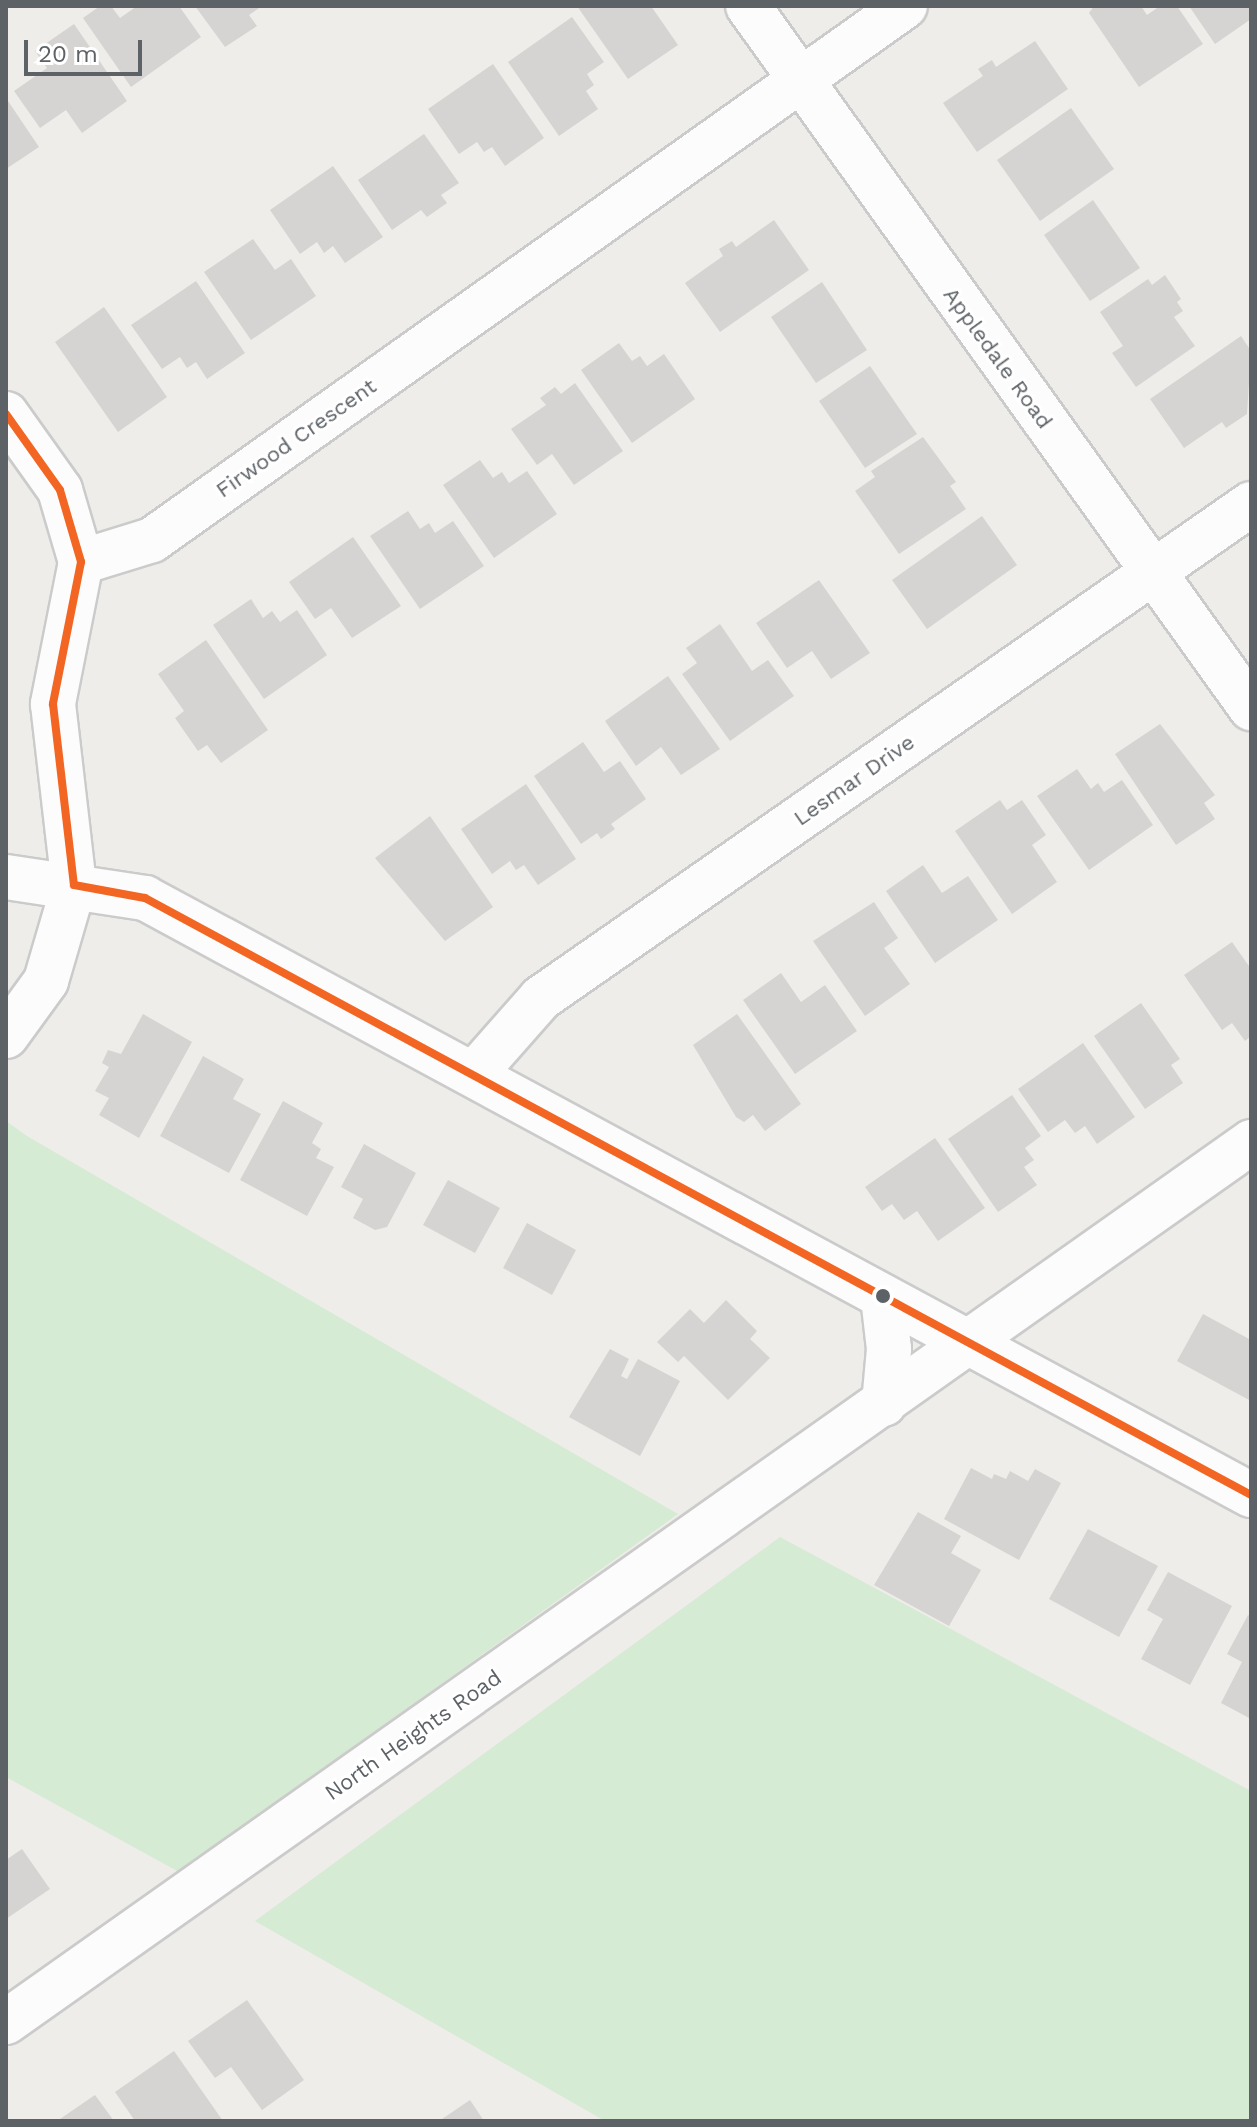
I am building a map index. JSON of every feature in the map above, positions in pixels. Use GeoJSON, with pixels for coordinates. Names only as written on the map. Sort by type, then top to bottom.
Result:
{"type":"FeatureCollection","features":[{"type":"Feature","properties":{"kind":"street","name":"Appledale Road"},"geometry":{"type":"LineString","coordinates":[[748,6],[798,80],[1251,708]]}},
{"type":"Feature","properties":{"kind":"street","name":"Firwood Crescent"},"geometry":{"type":"LineString","coordinates":[[81,562],[152,540],[905,6]]}},
{"type":"Feature","properties":{"kind":"street"},"geometry":{"type":"LineString","coordinates":[[6,414],[60,490],[81,562],[53,704],[74,885],[46,981],[6,1036]]}},
{"type":"Feature","properties":{"kind":"street","name":"Lesmar Drive"},"geometry":{"type":"LineString","coordinates":[[474,1074],[541,998],[1251,504]]}},
{"type":"Feature","properties":{"kind":"street"},"geometry":{"type":"LineString","coordinates":[[6,877],[145,898],[1251,1495]]}},
{"type":"Feature","properties":{"kind":"street","name":"North Heights Road"},"geometry":{"type":"LineString","coordinates":[[6,2022],[1251,1142]]}},
{"type":"Feature","properties":{"kind":"street"},"geometry":{"type":"LineString","coordinates":[[883,1297],[889,1349],[884,1404]]}},
{"type":"Feature","properties":{"kind":"green space"},"geometry":{"type":"Polygon","coordinates":[[[6,1121],[678,1514],[179,1872],[6,1777],[6,1121]]]}},
{"type":"Feature","properties":{"kind":"green space"},"geometry":{"type":"Polygon","coordinates":[[[780,1537],[1251,1791],[1251,2121],[605,2121],[255,1921],[780,1537]]]}},
{"type":"Feature","properties":{"kind":"building"},"geometry":{"type":"Polygon","coordinates":[[[100,6],[111,6],[120,18],[137,6],[179,6],[201,37],[131,87],[83,18],[100,6]]]}},
{"type":"Feature","properties":{"kind":"building"},"geometry":{"type":"Polygon","coordinates":[[[195,6],[262,6],[249,15],[257,26],[225,47],[195,6]]]}},
{"type":"Feature","properties":{"kind":"building"},"geometry":{"type":"Polygon","coordinates":[[[577,6],[651,6],[678,45],[628,79],[577,6]]]}},
{"type":"Feature","properties":{"kind":"building"},"geometry":{"type":"Polygon","coordinates":[[[1094,6],[1141,6],[1147,15],[1160,6],[1177,6],[1203,44],[1139,87],[1089,13],[1094,6]]]}},
{"type":"Feature","properties":{"kind":"building"},"geometry":{"type":"Polygon","coordinates":[[[1189,6],[1251,6],[1251,19],[1215,44],[1189,6]]]}},
{"type":"Feature","properties":{"kind":"building"},"geometry":{"type":"Polygon","coordinates":[[[572,17],[604,62],[587,74],[594,85],[586,91],[598,109],[559,136],[508,62],[572,17]]]}},
{"type":"Feature","properties":{"kind":"building"},"geometry":{"type":"Polygon","coordinates":[[[74,24],[127,101],[82,133],[66,110],[40,128],[14,91],[47,68],[35,51],[74,24]]]}},
{"type":"Feature","properties":{"kind":"building"},"geometry":{"type":"Polygon","coordinates":[[[1035,41],[1068,89],[977,152],[943,103],[983,76],[978,69],[992,60],[996,67],[1035,41]]]}},
{"type":"Feature","properties":{"kind":"building"},"geometry":{"type":"Polygon","coordinates":[[[493,64],[544,138],[505,166],[492,147],[484,152],[477,142],[459,154],[428,109],[493,64]]]}},
{"type":"Feature","properties":{"kind":"building"},"geometry":{"type":"Polygon","coordinates":[[[6,98],[39,147],[6,169],[6,98]]]}},
{"type":"Feature","properties":{"kind":"building"},"geometry":{"type":"Polygon","coordinates":[[[1071,108],[1114,169],[1040,221],[997,160],[1071,108]]]}},
{"type":"Feature","properties":{"kind":"building"},"geometry":{"type":"Polygon","coordinates":[[[424,134],[459,183],[441,195],[447,203],[427,217],[421,210],[392,230],[358,180],[424,134]]]}},
{"type":"Feature","properties":{"kind":"building"},"geometry":{"type":"Polygon","coordinates":[[[333,166],[383,237],[345,263],[333,246],[324,253],[317,242],[300,254],[270,210],[333,166]]]}},
{"type":"Feature","properties":{"kind":"building"},"geometry":{"type":"Polygon","coordinates":[[[1093,200],[1140,268],[1090,301],[1044,235],[1093,200]]]}},
{"type":"Feature","properties":{"kind":"building"},"geometry":{"type":"Polygon","coordinates":[[[774,220],[809,270],[720,332],[685,283],[723,256],[719,249],[732,241],[736,247],[774,220]]]}},
{"type":"Feature","properties":{"kind":"building"},"geometry":{"type":"Polygon","coordinates":[[[253,239],[275,270],[291,259],[316,296],[251,340],[204,272],[253,239]]]}},
{"type":"Feature","properties":{"kind":"building"},"geometry":{"type":"Polygon","coordinates":[[[1165,275],[1181,299],[1177,302],[1183,311],[1174,317],[1195,346],[1136,387],[1112,353],[1123,346],[1100,312],[1148,279],[1152,285],[1165,275]]]}},
{"type":"Feature","properties":{"kind":"building"},"geometry":{"type":"Polygon","coordinates":[[[196,281],[245,353],[207,379],[196,362],[187,368],[180,357],[162,369],[131,325],[196,281]]]}},
{"type":"Feature","properties":{"kind":"building"},"geometry":{"type":"Polygon","coordinates":[[[822,282],[867,350],[816,383],[771,317],[822,282]]]}},
{"type":"Feature","properties":{"kind":"building"},"geometry":{"type":"Polygon","coordinates":[[[104,307],[167,397],[118,432],[55,342],[104,307]]]}},
{"type":"Feature","properties":{"kind":"building"},"geometry":{"type":"Polygon","coordinates":[[[1241,336],[1251,351],[1247,414],[1226,428],[1222,422],[1184,448],[1150,399],[1241,336]]]}},
{"type":"Feature","properties":{"kind":"building"},"geometry":{"type":"Polygon","coordinates":[[[619,343],[632,361],[640,356],[647,366],[664,354],[695,399],[632,443],[581,370],[619,343]]]}},
{"type":"Feature","properties":{"kind":"building"},"geometry":{"type":"Polygon","coordinates":[[[870,366],[917,434],[865,468],[819,401],[870,366]]]}},
{"type":"Feature","properties":{"kind":"building"},"geometry":{"type":"Polygon","coordinates":[[[575,383],[623,451],[574,485],[552,454],[537,465],[511,429],[546,405],[540,398],[555,387],[561,394],[575,383]]]}},
{"type":"Feature","properties":{"kind":"building"},"geometry":{"type":"Polygon","coordinates":[[[923,437],[956,482],[950,486],[966,509],[899,554],[855,491],[875,477],[871,471],[923,437]]]}},
{"type":"Feature","properties":{"kind":"building"},"geometry":{"type":"Polygon","coordinates":[[[480,460],[493,478],[502,472],[509,483],[527,471],[557,514],[494,558],[443,485],[480,460]]]}},
{"type":"Feature","properties":{"kind":"building"},"geometry":{"type":"Polygon","coordinates":[[[408,511],[420,529],[429,523],[435,533],[453,521],[484,566],[420,609],[370,536],[408,511]]]}},
{"type":"Feature","properties":{"kind":"building"},"geometry":{"type":"Polygon","coordinates":[[[982,516],[1017,565],[927,629],[892,580],[982,516]]]}},
{"type":"Feature","properties":{"kind":"building"},"geometry":{"type":"Polygon","coordinates":[[[353,537],[401,606],[352,638],[331,608],[315,619],[289,582],[353,537]]]}},
{"type":"Feature","properties":{"kind":"building"},"geometry":{"type":"Polygon","coordinates":[[[819,580],[870,653],[831,679],[812,651],[787,668],[756,623],[819,580]]]}},
{"type":"Feature","properties":{"kind":"building"},"geometry":{"type":"Polygon","coordinates":[[[251,599],[263,618],[272,611],[280,622],[297,610],[327,655],[264,699],[213,625],[251,599]]]}},
{"type":"Feature","properties":{"kind":"building"},"geometry":{"type":"Polygon","coordinates":[[[720,624],[752,671],[768,660],[794,696],[730,741],[682,674],[697,663],[686,648],[720,624]]]}},
{"type":"Feature","properties":{"kind":"building"},"geometry":{"type":"Polygon","coordinates":[[[206,640],[268,730],[221,763],[207,745],[198,751],[175,718],[184,711],[158,674],[206,640]]]}},
{"type":"Feature","properties":{"kind":"building"},"geometry":{"type":"Polygon","coordinates":[[[668,676],[720,749],[681,775],[661,747],[636,766],[605,721],[668,676]]]}},
{"type":"Feature","properties":{"kind":"building"},"geometry":{"type":"Polygon","coordinates":[[[1160,724],[1215,795],[1204,803],[1215,819],[1176,845],[1115,754],[1160,724]]]}},
{"type":"Feature","properties":{"kind":"building"},"geometry":{"type":"Polygon","coordinates":[[[583,742],[604,772],[620,761],[646,799],[611,824],[615,829],[601,839],[597,833],[581,844],[534,776],[583,742]]]}},
{"type":"Feature","properties":{"kind":"building"},"geometry":{"type":"Polygon","coordinates":[[[1077,769],[1091,789],[1098,783],[1104,792],[1122,780],[1153,825],[1089,870],[1037,796],[1077,769]]]}},
{"type":"Feature","properties":{"kind":"building"},"geometry":{"type":"Polygon","coordinates":[[[526,784],[576,859],[538,885],[524,865],[516,870],[510,861],[492,874],[461,829],[526,784]]]}},
{"type":"Feature","properties":{"kind":"building"},"geometry":{"type":"Polygon","coordinates":[[[1000,800],[1007,810],[1022,800],[1046,835],[1032,845],[1057,882],[1012,914],[955,831],[1000,800]]]}},
{"type":"Feature","properties":{"kind":"building"},"geometry":{"type":"Polygon","coordinates":[[[430,816],[493,907],[445,941],[375,858],[430,816]]]}},
{"type":"Feature","properties":{"kind":"building"},"geometry":{"type":"Polygon","coordinates":[[[923,865],[942,893],[968,876],[998,920],[935,963],[886,891],[923,865]]]}},
{"type":"Feature","properties":{"kind":"building"},"geometry":{"type":"Polygon","coordinates":[[[874,902],[898,938],[884,948],[910,984],[865,1016],[813,941],[874,902]]]}},
{"type":"Feature","properties":{"kind":"building"},"geometry":{"type":"Polygon","coordinates":[[[1232,942],[1251,969],[1251,1036],[1245,1041],[1232,1023],[1222,1030],[1184,975],[1232,942]]]}},
{"type":"Feature","properties":{"kind":"building"},"geometry":{"type":"Polygon","coordinates":[[[781,973],[801,1002],[825,985],[857,1031],[795,1074],[743,1000],[781,973]]]}},
{"type":"Feature","properties":{"kind":"building"},"geometry":{"type":"Polygon","coordinates":[[[1141,1003],[1180,1059],[1171,1065],[1183,1083],[1145,1109],[1094,1036],[1141,1003]]]}},
{"type":"Feature","properties":{"kind":"building"},"geometry":{"type":"Polygon","coordinates":[[[143,1014],[192,1042],[139,1138],[99,1115],[109,1098],[95,1091],[109,1067],[102,1063],[108,1050],[121,1054],[143,1014]]]}},
{"type":"Feature","properties":{"kind":"building"},"geometry":{"type":"Polygon","coordinates":[[[737,1014],[801,1104],[765,1131],[753,1115],[744,1122],[736,1117],[693,1045],[737,1014]]]}},
{"type":"Feature","properties":{"kind":"building"},"geometry":{"type":"Polygon","coordinates":[[[1083,1043],[1135,1117],[1097,1144],[1085,1126],[1075,1133],[1065,1120],[1048,1132],[1018,1089],[1083,1043]]]}},
{"type":"Feature","properties":{"kind":"building"},"geometry":{"type":"Polygon","coordinates":[[[203,1056],[244,1079],[233,1099],[261,1114],[229,1173],[160,1136],[203,1056]]]}},
{"type":"Feature","properties":{"kind":"building"},"geometry":{"type":"Polygon","coordinates":[[[1012,1095],[1041,1136],[1025,1148],[1034,1160],[1024,1167],[1037,1185],[998,1212],[948,1139],[1012,1095]]]}},
{"type":"Feature","properties":{"kind":"building"},"geometry":{"type":"Polygon","coordinates":[[[283,1101],[323,1123],[312,1143],[321,1149],[316,1158],[334,1167],[307,1216],[240,1180],[283,1101]]]}},
{"type":"Feature","properties":{"kind":"building"},"geometry":{"type":"Polygon","coordinates":[[[935,1138],[985,1208],[938,1241],[917,1211],[904,1220],[892,1204],[882,1211],[865,1187],[935,1138]]]}},
{"type":"Feature","properties":{"kind":"building"},"geometry":{"type":"Polygon","coordinates":[[[364,1144],[416,1173],[387,1227],[375,1230],[353,1218],[363,1199],[341,1187],[364,1144]]]}},
{"type":"Feature","properties":{"kind":"building"},"geometry":{"type":"Polygon","coordinates":[[[448,1180],[500,1208],[475,1253],[423,1225],[448,1180]]]}},
{"type":"Feature","properties":{"kind":"building"},"geometry":{"type":"Polygon","coordinates":[[[527,1223],[576,1250],[552,1295],[503,1268],[527,1223]]]}},
{"type":"Feature","properties":{"kind":"building"},"geometry":{"type":"Polygon","coordinates":[[[726,1300],[757,1331],[750,1339],[770,1358],[728,1400],[684,1356],[678,1362],[657,1342],[690,1309],[704,1323],[726,1300]]]}},
{"type":"Feature","properties":{"kind":"building"},"geometry":{"type":"Polygon","coordinates":[[[1203,1314],[1251,1340],[1251,1401],[1177,1361],[1203,1314]]]}},
{"type":"Feature","properties":{"kind":"building"},"geometry":{"type":"Polygon","coordinates":[[[610,1349],[629,1359],[621,1376],[627,1379],[638,1359],[680,1381],[640,1456],[569,1417],[610,1349]]]}},
{"type":"Feature","properties":{"kind":"building"},"geometry":{"type":"Polygon","coordinates":[[[971,1468],[992,1479],[994,1474],[1006,1479],[1010,1471],[1028,1481],[1035,1469],[1061,1483],[1019,1560],[944,1519],[971,1468]]]}},
{"type":"Feature","properties":{"kind":"building"},"geometry":{"type":"Polygon","coordinates":[[[918,1512],[961,1536],[951,1553],[981,1570],[949,1626],[874,1585],[918,1512]]]}},
{"type":"Feature","properties":{"kind":"building"},"geometry":{"type":"Polygon","coordinates":[[[1088,1529],[1158,1566],[1119,1637],[1049,1599],[1088,1529]]]}},
{"type":"Feature","properties":{"kind":"building"},"geometry":{"type":"Polygon","coordinates":[[[1168,1572],[1232,1606],[1190,1685],[1141,1659],[1163,1619],[1147,1610],[1168,1572]]]}},
{"type":"Feature","properties":{"kind":"building"},"geometry":{"type":"Polygon","coordinates":[[[1248,1615],[1251,1617],[1251,1719],[1221,1703],[1242,1662],[1227,1654],[1248,1615]]]}},
{"type":"Feature","properties":{"kind":"building"},"geometry":{"type":"Polygon","coordinates":[[[22,1849],[50,1889],[6,1919],[6,1860],[22,1849]]]}},
{"type":"Feature","properties":{"kind":"building"},"geometry":{"type":"Polygon","coordinates":[[[247,2000],[304,2080],[262,2110],[231,2067],[215,2078],[188,2041],[247,2000]]]}},
{"type":"Feature","properties":{"kind":"building"},"geometry":{"type":"Polygon","coordinates":[[[174,2051],[223,2121],[135,2121],[115,2092],[174,2051]]]}},
{"type":"Feature","properties":{"kind":"building"},"geometry":{"type":"Polygon","coordinates":[[[95,2095],[114,2121],[57,2121],[95,2095]]]}},
{"type":"Feature","properties":{"kind":"building"},"geometry":{"type":"Polygon","coordinates":[[[470,2100],[484,2121],[439,2121],[470,2100]]]}},
{"type":"Feature","properties":{"kind":"transit line"},"geometry":{"type":"LineString","coordinates":[[6,414],[60,490],[81,562],[53,704],[74,885]]}},
{"type":"Feature","properties":{"kind":"transit line"},"geometry":{"type":"LineString","coordinates":[[74,885],[145,898],[1251,1495]]}}]}
